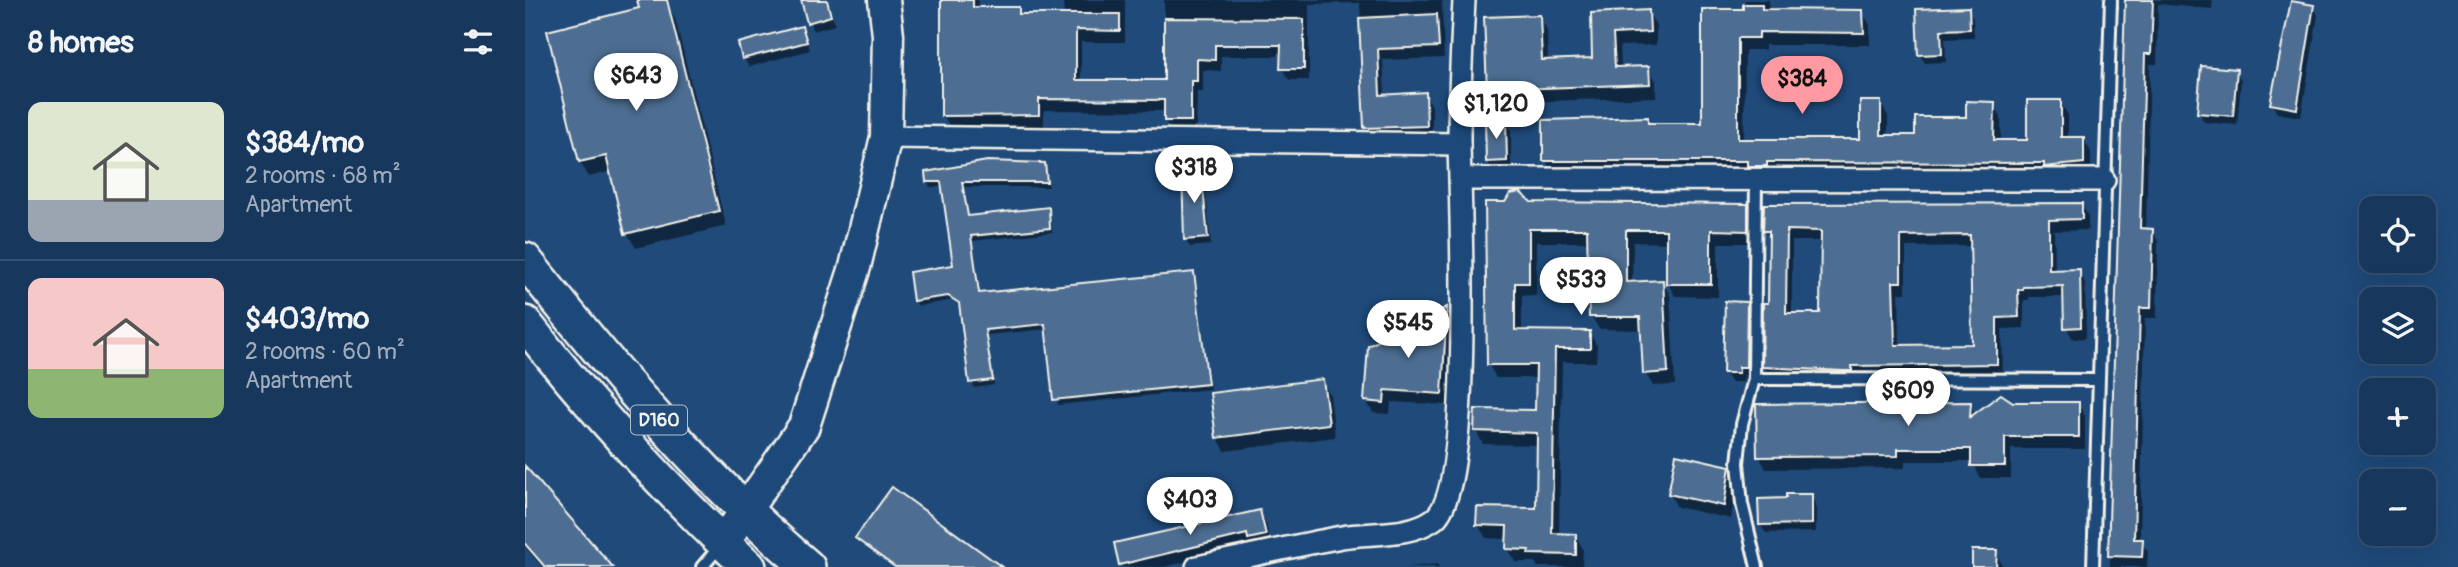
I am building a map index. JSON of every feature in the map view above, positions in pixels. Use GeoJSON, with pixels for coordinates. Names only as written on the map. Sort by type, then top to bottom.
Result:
{"type":"FeatureCollection","features":[{"type":"Feature","properties":{"kind":"main road"},"geometry":{"type":"LineString","coordinates":[[713,555],[746,514],[804,426],[855,267],[886,137],[888,35],[884,0]]}},
{"type":"Feature","properties":{"kind":"main road","name":"D160"},"geometry":{"type":"LineString","coordinates":[[525,260],[607,363],[746,514],[808,567]]}},
{"type":"Feature","properties":{"kind":"main road","name":"D160"},"geometry":{"type":"LineString","coordinates":[[525,323],[713,555],[749,567]]}},
{"type":"Feature","properties":{"kind":"street"},"geometry":{"type":"LineString","coordinates":[[1197,567],[1344,537],[1418,527],[1437,518],[1450,490],[1459,411],[1463,335],[1462,179],[1459,144],[1464,0]]}},
{"type":"Feature","properties":{"kind":"street"},"geometry":{"type":"LineString","coordinates":[[886,137],[1459,144]]}},
{"type":"Feature","properties":{"kind":"street"},"geometry":{"type":"LineString","coordinates":[[1462,179],[1756,177],[2104,180]]}},
{"type":"Feature","properties":{"kind":"lane"},"geometry":{"type":"LineString","coordinates":[[2093,567],[2111,0]]}},
{"type":"Feature","properties":{"kind":"lane"},"geometry":{"type":"LineString","coordinates":[[1756,177],[1753,379],[1742,424],[1738,463],[1742,504],[1757,567]]}},
{"type":"Feature","properties":{"kind":"lane"},"geometry":{"type":"LineString","coordinates":[[1753,379],[2098,380]]}},
{"type":"Feature","properties":{"kind":"building"},"geometry":{"type":"Polygon","coordinates":[[[637,0],[667,0],[719,211],[625,234],[606,156],[579,162],[547,31],[639,8],[637,0]]]}},
{"type":"Feature","properties":{"kind":"building"},"geometry":{"type":"Polygon","coordinates":[[[801,0],[827,0],[831,16],[807,23],[801,0]]]}},
{"type":"Feature","properties":{"kind":"building"},"geometry":{"type":"Polygon","coordinates":[[[941,0],[973,0],[973,7],[1019,7],[1019,14],[1120,14],[1120,31],[1076,30],[1076,80],[1164,80],[1164,18],[1304,19],[1304,69],[1280,69],[1281,45],[1215,45],[1215,60],[1197,59],[1197,81],[1191,81],[1191,121],[1164,121],[1164,100],[1039,99],[1039,115],[941,116],[941,0]]]}},
{"type":"Feature","properties":{"kind":"building"},"geometry":{"type":"Polygon","coordinates":[[[2125,0],[2153,0],[2151,54],[2145,54],[2140,228],[2153,229],[2151,308],[2140,308],[2134,539],[2143,539],[2142,557],[2108,556],[2125,0]]]}},
{"type":"Feature","properties":{"kind":"building"},"geometry":{"type":"Polygon","coordinates":[[[2291,1],[2314,5],[2297,109],[2270,104],[2291,1]]]}},
{"type":"Feature","properties":{"kind":"building"},"geometry":{"type":"Polygon","coordinates":[[[1743,4],[1762,4],[1762,9],[1863,10],[1864,33],[1759,32],[1759,38],[1738,38],[1738,139],[1860,139],[1860,101],[1881,101],[1881,135],[1915,135],[1915,117],[1966,117],[1966,101],[1995,102],[1994,140],[2027,140],[2027,100],[2061,100],[2061,137],[2084,137],[2084,163],[2044,167],[2044,163],[1767,162],[1767,166],[1747,166],[1747,161],[1543,161],[1543,120],[1648,117],[1648,123],[1702,123],[1702,9],[1743,9],[1743,4]]]}},
{"type":"Feature","properties":{"kind":"building"},"geometry":{"type":"Polygon","coordinates":[[[1969,7],[1970,29],[1941,30],[1942,54],[1918,55],[1916,9],[1969,7]]]}},
{"type":"Feature","properties":{"kind":"building"},"geometry":{"type":"Polygon","coordinates":[[[1649,10],[1650,32],[1613,34],[1615,67],[1649,66],[1650,84],[1487,90],[1484,17],[1540,15],[1542,60],[1592,58],[1591,13],[1649,10]]]}},
{"type":"Feature","properties":{"kind":"building"},"geometry":{"type":"Polygon","coordinates":[[[1437,14],[1439,47],[1378,49],[1380,95],[1426,92],[1427,126],[1364,128],[1359,18],[1437,14]]]}},
{"type":"Feature","properties":{"kind":"building"},"geometry":{"type":"Polygon","coordinates":[[[802,26],[807,42],[742,59],[738,43],[802,26]]]}},
{"type":"Feature","properties":{"kind":"building"},"geometry":{"type":"Polygon","coordinates":[[[2201,66],[2237,69],[2233,116],[2197,113],[2201,66]]]}},
{"type":"Feature","properties":{"kind":"building"},"geometry":{"type":"Polygon","coordinates":[[[1485,119],[1506,120],[1507,161],[1486,162],[1485,119]]]}},
{"type":"Feature","properties":{"kind":"building"},"geometry":{"type":"Polygon","coordinates":[[[987,161],[1045,163],[1047,182],[962,182],[968,216],[1049,207],[1050,228],[971,236],[979,293],[1194,272],[1208,384],[1053,400],[1045,324],[985,330],[993,380],[969,383],[959,303],[948,296],[913,301],[909,272],[953,265],[941,182],[926,182],[925,172],[987,161]]]}},
{"type":"Feature","properties":{"kind":"building"},"geometry":{"type":"Polygon","coordinates":[[[1201,167],[1208,238],[1184,240],[1182,168],[1201,167]]]}},
{"type":"Feature","properties":{"kind":"building"},"geometry":{"type":"Polygon","coordinates":[[[1520,192],[1531,202],[1748,204],[1748,231],[1711,230],[1711,284],[1666,284],[1666,230],[1626,230],[1626,282],[1663,280],[1668,372],[1643,374],[1640,317],[1589,317],[1587,229],[1529,229],[1529,283],[1515,283],[1515,330],[1590,331],[1590,349],[1555,349],[1552,533],[1576,534],[1576,555],[1528,554],[1529,550],[1506,549],[1507,526],[1476,525],[1477,507],[1536,508],[1537,433],[1474,431],[1475,409],[1535,410],[1536,365],[1487,365],[1485,202],[1505,202],[1510,194],[1520,192]]]}},
{"type":"Feature","properties":{"kind":"building"},"geometry":{"type":"Polygon","coordinates":[[[2082,203],[2082,219],[2049,220],[2049,270],[2080,269],[2081,327],[2064,328],[2063,286],[2023,287],[2023,290],[2018,290],[2019,317],[1997,318],[1997,364],[1852,366],[1852,371],[1762,367],[1763,303],[1768,303],[1769,231],[1763,231],[1764,204],[2082,203]],[[1787,230],[1786,313],[1820,313],[1821,231],[1787,230]],[[1970,235],[1901,236],[1901,282],[1893,282],[1895,345],[1972,344],[1970,235]]]}},
{"type":"Feature","properties":{"kind":"building"},"geometry":{"type":"Polygon","coordinates":[[[1725,301],[1747,302],[1746,367],[1739,367],[1739,373],[1723,373],[1725,301]]]}},
{"type":"Feature","properties":{"kind":"building"},"geometry":{"type":"Polygon","coordinates":[[[1447,307],[1442,394],[1385,390],[1384,403],[1364,401],[1368,346],[1447,307]]]}},
{"type":"Feature","properties":{"kind":"building"},"geometry":{"type":"Polygon","coordinates":[[[1323,379],[1329,424],[1216,438],[1210,393],[1323,379]]]}},
{"type":"Feature","properties":{"kind":"building"},"geometry":{"type":"Polygon","coordinates":[[[2001,394],[2013,402],[2079,402],[2079,437],[2005,437],[2005,466],[1971,466],[1971,449],[1898,449],[1898,456],[1757,457],[1756,404],[1971,402],[1970,417],[2001,394]]]}},
{"type":"Feature","properties":{"kind":"building"},"geometry":{"type":"Polygon","coordinates":[[[1676,454],[1730,466],[1724,506],[1668,494],[1676,454]]]}},
{"type":"Feature","properties":{"kind":"building"},"geometry":{"type":"Polygon","coordinates":[[[525,466],[613,567],[545,567],[525,544],[525,466]]]}},
{"type":"Feature","properties":{"kind":"building"},"geometry":{"type":"Polygon","coordinates":[[[892,487],[1002,567],[895,567],[855,538],[892,487]]]}},
{"type":"Feature","properties":{"kind":"building"},"geometry":{"type":"Polygon","coordinates":[[[1786,494],[1812,494],[1812,524],[1759,525],[1758,499],[1786,498],[1786,494]]]}},
{"type":"Feature","properties":{"kind":"building"},"geometry":{"type":"Polygon","coordinates":[[[1260,510],[1266,535],[1248,539],[1247,534],[1119,565],[1114,543],[1260,510]]]}},
{"type":"Feature","properties":{"kind":"building"},"geometry":{"type":"Polygon","coordinates":[[[1972,550],[1997,550],[1996,567],[1972,567],[1972,550]]]}}]}
